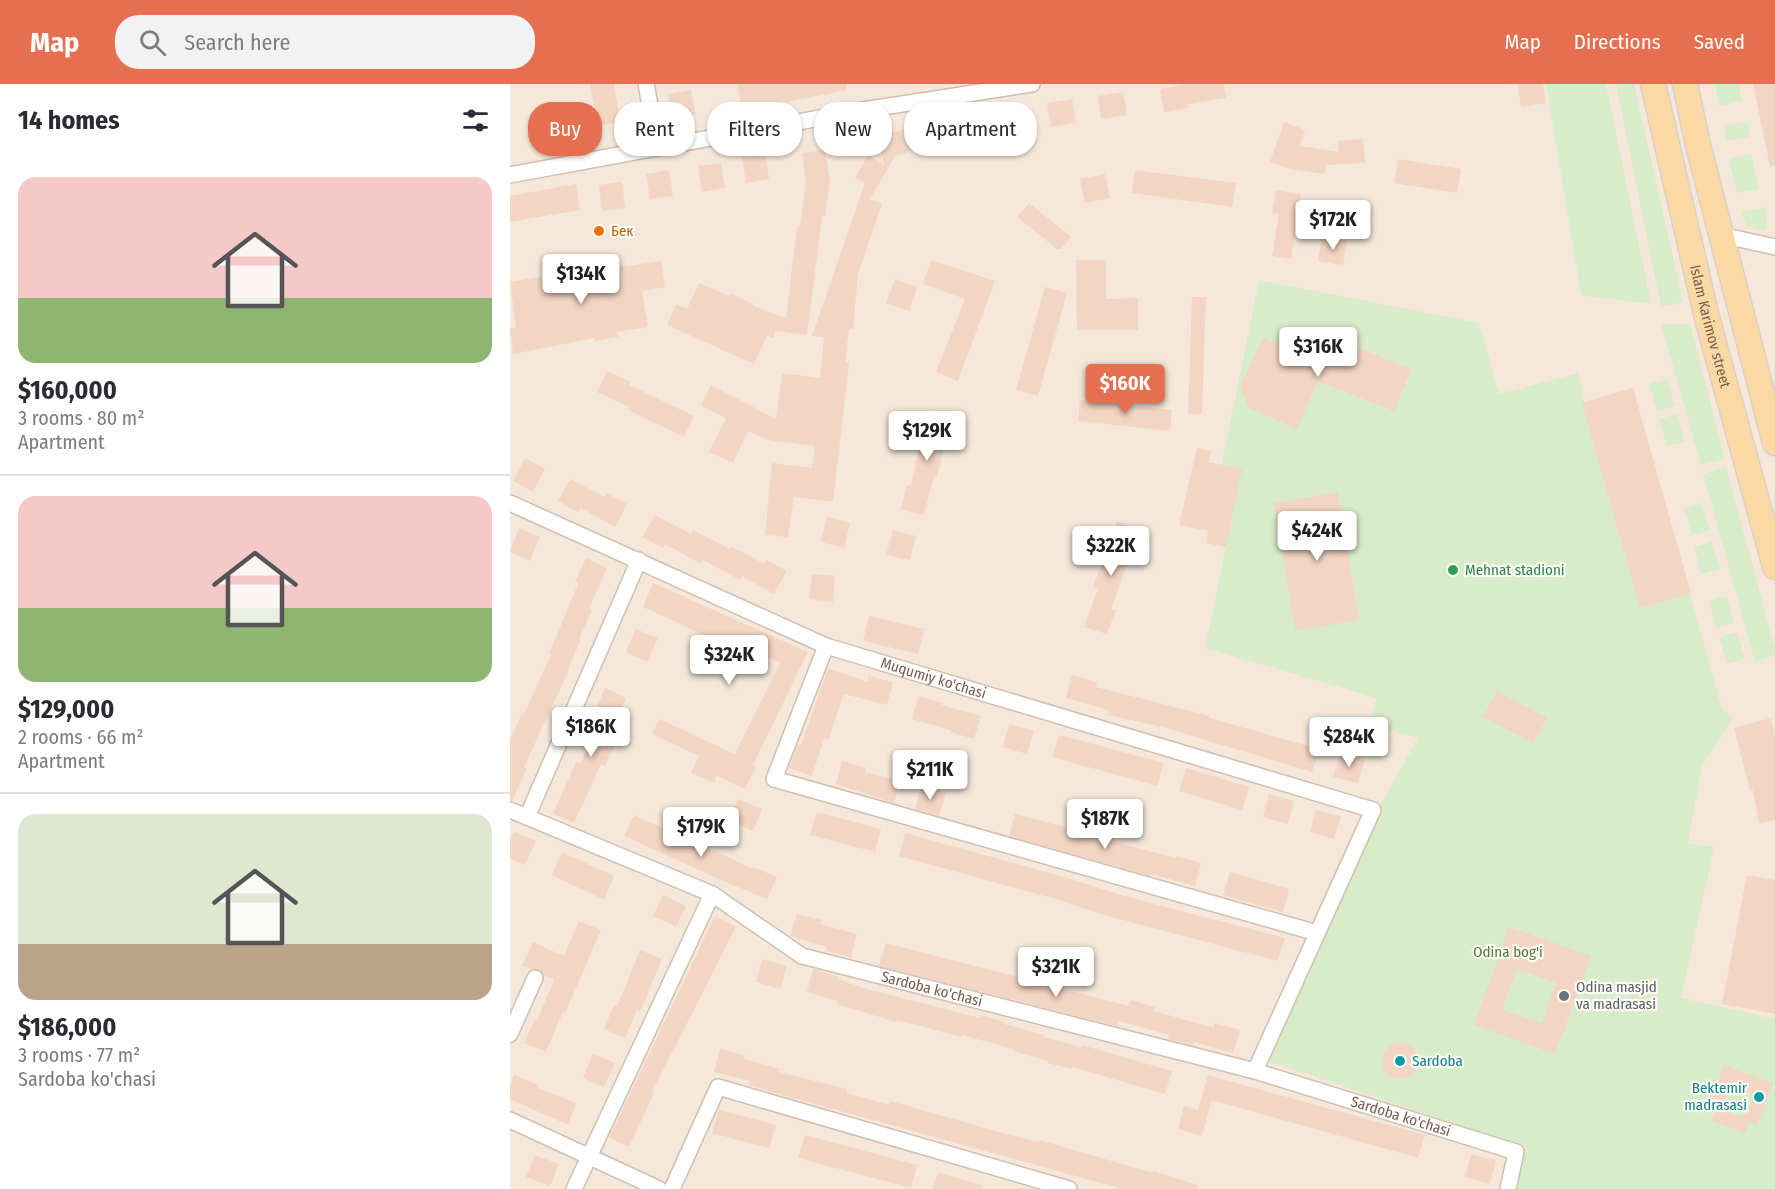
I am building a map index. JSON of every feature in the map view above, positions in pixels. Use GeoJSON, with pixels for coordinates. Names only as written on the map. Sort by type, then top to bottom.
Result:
{"type":"FeatureCollection","features":[{"type":"Feature","properties":{"kind":"main road","name":"Islam Karimov street"},"geometry":{"type":"LineString","coordinates":[[1653,84],[1707,318],[1775,567]]}},
{"type":"Feature","properties":{"kind":"main road"},"geometry":{"type":"LineString","coordinates":[[1685,84],[1698,145],[1775,443]]}},
{"type":"Feature","properties":{"kind":"street"},"geometry":{"type":"LineString","coordinates":[[646,84],[649,102]]}},
{"type":"Feature","properties":{"kind":"street"},"geometry":{"type":"LineString","coordinates":[[695,141],[863,110],[1032,84]]}},
{"type":"Feature","properties":{"kind":"street"},"geometry":{"type":"LineString","coordinates":[[510,175],[614,156]]}},
{"type":"Feature","properties":{"kind":"street"},"geometry":{"type":"LineString","coordinates":[[1721,235],[1775,247]]}},
{"type":"Feature","properties":{"kind":"street","name":"Muqumiy ko'chasi"},"geometry":{"type":"LineString","coordinates":[[510,503],[825,646],[1373,810],[1317,933]]}},
{"type":"Feature","properties":{"kind":"street"},"geometry":{"type":"LineString","coordinates":[[527,817],[639,560]]}},
{"type":"Feature","properties":{"kind":"street"},"geometry":{"type":"LineString","coordinates":[[825,646],[774,779],[1317,933],[1255,1071]]}},
{"type":"Feature","properties":{"kind":"street","name":"Sardoba ko'chasi"},"geometry":{"type":"LineString","coordinates":[[510,810],[712,894],[802,956],[1255,1071],[1516,1152],[1508,1189]]}},
{"type":"Feature","properties":{"kind":"street"},"geometry":{"type":"LineString","coordinates":[[574,1189],[712,894]]}},
{"type":"Feature","properties":{"kind":"street"},"geometry":{"type":"LineString","coordinates":[[510,1034],[536,978]]}},
{"type":"Feature","properties":{"kind":"street"},"geometry":{"type":"LineString","coordinates":[[672,1189],[718,1088],[1069,1189]]}},
{"type":"Feature","properties":{"kind":"street"},"geometry":{"type":"LineString","coordinates":[[510,1120],[659,1189]]}},
{"type":"Feature","properties":{"kind":"shaded area"},"geometry":{"type":"Polygon","coordinates":[[[510,84],[1775,84],[1775,1189],[510,1189],[510,84]]]}},
{"type":"Feature","properties":{"kind":"green space"},"geometry":{"type":"Polygon","coordinates":[[[1546,84],[1606,84],[1651,304],[1581,295],[1546,84]]]}},
{"type":"Feature","properties":{"kind":"green space"},"geometry":{"type":"Polygon","coordinates":[[[1616,84],[1634,84],[1683,302],[1661,307],[1616,84]]]}},
{"type":"Feature","properties":{"kind":"green space"},"geometry":{"type":"Polygon","coordinates":[[[1715,84],[1739,84],[1742,101],[1719,106],[1715,84]]]}},
{"type":"Feature","properties":{"kind":"green space"},"geometry":{"type":"Polygon","coordinates":[[[1747,122],[1750,137],[1727,141],[1724,126],[1747,122]]]}},
{"type":"Feature","properties":{"kind":"green space"},"geometry":{"type":"Polygon","coordinates":[[[1751,154],[1759,189],[1737,193],[1729,159],[1751,154]]]}},
{"type":"Feature","properties":{"kind":"green space"},"geometry":{"type":"Polygon","coordinates":[[[1765,207],[1768,227],[1764,231],[1746,226],[1742,212],[1765,207]]]}},
{"type":"Feature","properties":{"kind":"green space","name":"Odina bog'i"},"geometry":{"type":"Polygon","coordinates":[[[1259,280],[1479,323],[1499,394],[1578,373],[1585,402],[1633,388],[1722,709],[1733,718],[1702,766],[1688,843],[1714,847],[1681,998],[1775,1019],[1775,1189],[1516,1189],[1525,1147],[1265,1060],[1373,818],[1418,738],[1370,724],[1377,698],[1205,648],[1226,547],[1206,543],[1259,280]]]}},
{"type":"Feature","properties":{"kind":"green space"},"geometry":{"type":"Polygon","coordinates":[[[1661,324],[1690,324],[1725,459],[1701,465],[1661,324]]]}},
{"type":"Feature","properties":{"kind":"green space"},"geometry":{"type":"Polygon","coordinates":[[[1667,379],[1675,406],[1657,411],[1649,384],[1667,379]]]}},
{"type":"Feature","properties":{"kind":"green space"},"geometry":{"type":"Polygon","coordinates":[[[1677,414],[1685,442],[1667,446],[1659,419],[1677,414]]]}},
{"type":"Feature","properties":{"kind":"green space"},"geometry":{"type":"Polygon","coordinates":[[[1726,467],[1775,649],[1775,655],[1755,662],[1703,474],[1726,467]]]}},
{"type":"Feature","properties":{"kind":"green space"},"geometry":{"type":"Polygon","coordinates":[[[1702,503],[1710,530],[1692,535],[1684,508],[1702,503]]]}},
{"type":"Feature","properties":{"kind":"green space"},"geometry":{"type":"Polygon","coordinates":[[[1712,542],[1720,569],[1701,574],[1694,547],[1712,542]]]}},
{"type":"Feature","properties":{"kind":"green space"},"geometry":{"type":"Polygon","coordinates":[[[1727,596],[1734,623],[1716,628],[1709,601],[1727,596]]]}},
{"type":"Feature","properties":{"kind":"green space"},"geometry":{"type":"Polygon","coordinates":[[[1737,632],[1745,659],[1727,664],[1719,637],[1737,632]]]}},
{"type":"Feature","properties":{"kind":"building"},"geometry":{"type":"Polygon","coordinates":[[[590,84],[614,84],[617,102],[614,102],[614,123],[602,125],[602,102],[593,102],[590,84]]]}},
{"type":"Feature","properties":{"kind":"building"},"geometry":{"type":"Polygon","coordinates":[[[846,84],[847,90],[787,102],[740,102],[737,85],[846,84]]]}},
{"type":"Feature","properties":{"kind":"building"},"geometry":{"type":"Polygon","coordinates":[[[1189,84],[1224,84],[1226,98],[1188,104],[1189,108],[1164,112],[1160,89],[1189,84]]]}},
{"type":"Feature","properties":{"kind":"building"},"geometry":{"type":"Polygon","coordinates":[[[1518,84],[1543,84],[1546,103],[1521,107],[1518,84]]]}},
{"type":"Feature","properties":{"kind":"building"},"geometry":{"type":"Polygon","coordinates":[[[1753,84],[1775,84],[1775,165],[1770,166],[1753,84]]]}},
{"type":"Feature","properties":{"kind":"building"},"geometry":{"type":"Polygon","coordinates":[[[691,90],[693,102],[669,102],[668,94],[691,90]]]}},
{"type":"Feature","properties":{"kind":"building"},"geometry":{"type":"Polygon","coordinates":[[[1123,92],[1127,115],[1101,119],[1098,96],[1123,92]]]}},
{"type":"Feature","properties":{"kind":"building"},"geometry":{"type":"Polygon","coordinates":[[[1072,99],[1076,123],[1051,127],[1047,103],[1072,99]]]}},
{"type":"Feature","properties":{"kind":"building"},"geometry":{"type":"Polygon","coordinates":[[[1284,122],[1305,130],[1300,146],[1339,152],[1338,141],[1363,139],[1365,163],[1327,165],[1325,174],[1290,169],[1270,162],[1284,122]]]}},
{"type":"Feature","properties":{"kind":"building"},"geometry":{"type":"Polygon","coordinates":[[[904,130],[904,154],[895,156],[870,199],[882,204],[858,274],[853,329],[849,329],[845,363],[849,363],[833,502],[794,497],[788,537],[765,535],[772,463],[812,468],[815,446],[768,440],[748,431],[733,463],[709,452],[726,418],[701,406],[711,385],[776,419],[782,373],[820,378],[824,337],[812,336],[865,183],[855,178],[867,156],[884,165],[882,156],[892,156],[892,132],[904,130]]]}},
{"type":"Feature","properties":{"kind":"building"},"geometry":{"type":"Polygon","coordinates":[[[814,151],[814,156],[826,156],[830,181],[825,216],[822,216],[807,335],[776,331],[773,338],[767,336],[754,364],[667,325],[676,304],[687,309],[699,283],[729,296],[730,293],[753,306],[786,318],[797,227],[800,227],[806,181],[802,153],[814,151]]]}},
{"type":"Feature","properties":{"kind":"building"},"geometry":{"type":"Polygon","coordinates":[[[765,156],[769,179],[746,183],[742,157],[765,156]]]}},
{"type":"Feature","properties":{"kind":"building"},"geometry":{"type":"Polygon","coordinates":[[[1398,159],[1461,169],[1457,193],[1394,183],[1398,159]]]}},
{"type":"Feature","properties":{"kind":"building"},"geometry":{"type":"Polygon","coordinates":[[[721,163],[725,188],[702,192],[698,166],[721,163]]]}},
{"type":"Feature","properties":{"kind":"building"},"geometry":{"type":"Polygon","coordinates":[[[669,170],[673,196],[650,199],[646,174],[669,170]]]}},
{"type":"Feature","properties":{"kind":"building"},"geometry":{"type":"Polygon","coordinates":[[[1135,170],[1236,183],[1232,207],[1132,193],[1135,170]]]}},
{"type":"Feature","properties":{"kind":"building"},"geometry":{"type":"Polygon","coordinates":[[[1105,174],[1110,198],[1085,203],[1080,179],[1105,174]]]}},
{"type":"Feature","properties":{"kind":"building"},"geometry":{"type":"Polygon","coordinates":[[[622,182],[625,208],[602,211],[599,185],[622,182]]]}},
{"type":"Feature","properties":{"kind":"building"},"geometry":{"type":"Polygon","coordinates":[[[576,184],[580,210],[510,222],[510,196],[576,184]]]}},
{"type":"Feature","properties":{"kind":"building"},"geometry":{"type":"Polygon","coordinates":[[[1276,190],[1301,194],[1291,259],[1272,256],[1279,214],[1272,213],[1276,190]]]}},
{"type":"Feature","properties":{"kind":"building"},"geometry":{"type":"Polygon","coordinates":[[[1029,203],[1071,237],[1061,249],[1057,249],[1017,217],[1029,203]]]}},
{"type":"Feature","properties":{"kind":"building"},"geometry":{"type":"Polygon","coordinates":[[[1322,237],[1347,241],[1343,265],[1318,261],[1322,237]]]}},
{"type":"Feature","properties":{"kind":"building"},"geometry":{"type":"Polygon","coordinates":[[[931,260],[995,281],[958,381],[936,372],[965,299],[923,284],[931,260]]]}},
{"type":"Feature","properties":{"kind":"building"},"geometry":{"type":"Polygon","coordinates":[[[1076,260],[1106,260],[1106,299],[1138,298],[1138,330],[1077,330],[1076,260]]]}},
{"type":"Feature","properties":{"kind":"building"},"geometry":{"type":"Polygon","coordinates":[[[661,261],[665,287],[642,291],[648,327],[617,332],[618,337],[595,341],[594,338],[513,354],[510,328],[516,327],[510,282],[589,268],[589,272],[661,261]]]}},
{"type":"Feature","properties":{"kind":"building"},"geometry":{"type":"Polygon","coordinates":[[[895,279],[917,287],[909,311],[886,303],[895,279]]]}},
{"type":"Feature","properties":{"kind":"building"},"geometry":{"type":"Polygon","coordinates":[[[1045,287],[1067,293],[1038,396],[1016,390],[1045,287]]]}},
{"type":"Feature","properties":{"kind":"building"},"geometry":{"type":"Polygon","coordinates":[[[1192,297],[1206,297],[1202,414],[1188,414],[1192,297]]]}},
{"type":"Feature","properties":{"kind":"building"},"geometry":{"type":"Polygon","coordinates":[[[1323,334],[1411,369],[1394,411],[1318,381],[1297,429],[1249,408],[1240,386],[1263,338],[1312,361],[1323,334]]]}},
{"type":"Feature","properties":{"kind":"building"},"geometry":{"type":"Polygon","coordinates":[[[607,371],[631,382],[629,385],[694,416],[684,437],[597,392],[607,371]]]}},
{"type":"Feature","properties":{"kind":"building"},"geometry":{"type":"Polygon","coordinates":[[[1633,388],[1691,593],[1640,608],[1582,403],[1633,388]]]}},
{"type":"Feature","properties":{"kind":"building"},"geometry":{"type":"Polygon","coordinates":[[[1080,400],[1172,410],[1170,431],[1078,421],[1080,400]]]}},
{"type":"Feature","properties":{"kind":"building"},"geometry":{"type":"Polygon","coordinates":[[[927,410],[951,416],[937,477],[934,476],[924,515],[901,510],[907,485],[911,486],[927,410]]]}},
{"type":"Feature","properties":{"kind":"building"},"geometry":{"type":"Polygon","coordinates":[[[1197,448],[1211,451],[1209,462],[1242,469],[1226,547],[1206,543],[1208,531],[1179,525],[1197,448]]]}},
{"type":"Feature","properties":{"kind":"building"},"geometry":{"type":"Polygon","coordinates":[[[525,458],[545,469],[533,492],[513,481],[525,458]]]}},
{"type":"Feature","properties":{"kind":"building"},"geometry":{"type":"Polygon","coordinates":[[[570,479],[605,497],[607,493],[627,504],[615,527],[581,508],[578,512],[558,501],[570,479]]]}},
{"type":"Feature","properties":{"kind":"building"},"geometry":{"type":"Polygon","coordinates":[[[1338,492],[1359,620],[1295,631],[1274,503],[1338,492]]]}},
{"type":"Feature","properties":{"kind":"building"},"geometry":{"type":"Polygon","coordinates":[[[655,515],[691,534],[693,530],[730,549],[731,546],[764,564],[766,560],[787,571],[774,594],[742,576],[740,580],[703,560],[701,564],[665,544],[663,548],[642,537],[655,515]]]}},
{"type":"Feature","properties":{"kind":"building"},"geometry":{"type":"Polygon","coordinates":[[[827,517],[850,523],[844,548],[821,542],[827,517]]]}},
{"type":"Feature","properties":{"kind":"building"},"geometry":{"type":"Polygon","coordinates":[[[1117,521],[1140,529],[1111,609],[1116,610],[1107,634],[1084,627],[1098,589],[1093,587],[1117,521]]]}},
{"type":"Feature","properties":{"kind":"building"},"geometry":{"type":"Polygon","coordinates":[[[519,528],[540,537],[530,561],[510,552],[519,528]]]}},
{"type":"Feature","properties":{"kind":"building"},"geometry":{"type":"Polygon","coordinates":[[[893,530],[916,536],[910,560],[886,555],[893,530]]]}},
{"type":"Feature","properties":{"kind":"building"},"geometry":{"type":"Polygon","coordinates":[[[586,558],[607,568],[589,608],[592,610],[569,670],[524,767],[527,768],[512,801],[510,800],[510,740],[551,655],[549,654],[578,584],[575,582],[586,558]]]}},
{"type":"Feature","properties":{"kind":"building"},"geometry":{"type":"Polygon","coordinates":[[[812,574],[835,576],[833,602],[809,599],[812,574]]]}},
{"type":"Feature","properties":{"kind":"building"},"geometry":{"type":"Polygon","coordinates":[[[653,583],[808,652],[753,765],[756,767],[745,789],[717,776],[714,783],[691,773],[699,756],[652,734],[659,719],[735,754],[780,663],[728,639],[726,645],[643,607],[653,583]]]}},
{"type":"Feature","properties":{"kind":"building"},"geometry":{"type":"Polygon","coordinates":[[[869,616],[924,629],[918,654],[863,641],[869,616]]]}},
{"type":"Feature","properties":{"kind":"building"},"geometry":{"type":"Polygon","coordinates":[[[636,629],[658,638],[647,662],[626,652],[636,629]]]}},
{"type":"Feature","properties":{"kind":"building"},"geometry":{"type":"Polygon","coordinates":[[[828,668],[867,682],[869,676],[893,682],[887,705],[844,694],[828,740],[824,739],[812,776],[789,768],[798,744],[801,745],[828,668]]]}},
{"type":"Feature","properties":{"kind":"building"},"geometry":{"type":"Polygon","coordinates":[[[1072,675],[1097,682],[1096,687],[1210,716],[1209,718],[1319,749],[1312,772],[1166,728],[1108,715],[1109,710],[1066,698],[1072,675]]]}},
{"type":"Feature","properties":{"kind":"building"},"geometry":{"type":"Polygon","coordinates":[[[605,688],[626,698],[608,739],[616,742],[605,766],[601,764],[574,823],[553,814],[576,762],[580,764],[602,715],[595,712],[605,688]]]}},
{"type":"Feature","properties":{"kind":"building"},"geometry":{"type":"Polygon","coordinates":[[[1497,691],[1547,718],[1533,743],[1483,717],[1497,691]]]}},
{"type":"Feature","properties":{"kind":"building"},"geometry":{"type":"Polygon","coordinates":[[[918,696],[981,716],[974,739],[912,719],[918,696]]]}},
{"type":"Feature","properties":{"kind":"building"},"geometry":{"type":"Polygon","coordinates":[[[1771,718],[1775,736],[1775,820],[1759,823],[1753,790],[1750,791],[1734,728],[1771,718]]]}},
{"type":"Feature","properties":{"kind":"building"},"geometry":{"type":"Polygon","coordinates":[[[1009,724],[1034,731],[1027,754],[1003,747],[1009,724]]]}},
{"type":"Feature","properties":{"kind":"building"},"geometry":{"type":"Polygon","coordinates":[[[1059,735],[1164,763],[1157,786],[1052,757],[1059,735]]]}},
{"type":"Feature","properties":{"kind":"building"},"geometry":{"type":"Polygon","coordinates":[[[1340,754],[1365,760],[1358,783],[1333,777],[1340,754]]]}},
{"type":"Feature","properties":{"kind":"building"},"geometry":{"type":"Polygon","coordinates":[[[842,761],[866,768],[865,772],[900,781],[894,803],[836,784],[842,761]]]}},
{"type":"Feature","properties":{"kind":"building"},"geometry":{"type":"Polygon","coordinates":[[[1186,768],[1249,787],[1242,810],[1179,791],[1186,768]]]}},
{"type":"Feature","properties":{"kind":"building"},"geometry":{"type":"Polygon","coordinates":[[[921,786],[946,793],[939,816],[915,809],[921,786]]]}},
{"type":"Feature","properties":{"kind":"building"},"geometry":{"type":"Polygon","coordinates":[[[1269,794],[1294,801],[1288,824],[1263,817],[1269,794]]]}},
{"type":"Feature","properties":{"kind":"building"},"geometry":{"type":"Polygon","coordinates":[[[738,799],[762,809],[753,831],[729,820],[738,799]]]}},
{"type":"Feature","properties":{"kind":"building"},"geometry":{"type":"Polygon","coordinates":[[[1316,810],[1341,816],[1334,839],[1310,832],[1316,810]]]}},
{"type":"Feature","properties":{"kind":"building"},"geometry":{"type":"Polygon","coordinates":[[[817,812],[881,829],[875,852],[810,835],[817,812]]]}},
{"type":"Feature","properties":{"kind":"building"},"geometry":{"type":"Polygon","coordinates":[[[1015,814],[1201,863],[1195,886],[1151,874],[1150,876],[1009,836],[1015,814]]]}},
{"type":"Feature","properties":{"kind":"building"},"geometry":{"type":"Polygon","coordinates":[[[634,815],[753,869],[753,867],[777,877],[767,899],[624,836],[634,815]]]}},
{"type":"Feature","properties":{"kind":"building"},"geometry":{"type":"Polygon","coordinates":[[[514,832],[536,841],[525,865],[510,858],[510,841],[514,832]]]}},
{"type":"Feature","properties":{"kind":"building"},"geometry":{"type":"Polygon","coordinates":[[[905,833],[1135,899],[1285,938],[1278,961],[1097,913],[1059,900],[899,856],[905,833]]]}},
{"type":"Feature","properties":{"kind":"building"},"geometry":{"type":"Polygon","coordinates":[[[562,852],[614,876],[604,900],[552,875],[562,852]]]}},
{"type":"Feature","properties":{"kind":"building"},"geometry":{"type":"Polygon","coordinates":[[[1230,872],[1289,889],[1283,912],[1223,895],[1230,872]]]}},
{"type":"Feature","properties":{"kind":"building"},"geometry":{"type":"Polygon","coordinates":[[[1747,875],[1775,880],[1775,1014],[1722,1004],[1747,875]]]}},
{"type":"Feature","properties":{"kind":"building"},"geometry":{"type":"Polygon","coordinates":[[[663,895],[686,906],[676,927],[653,916],[663,895]]]}},
{"type":"Feature","properties":{"kind":"building"},"geometry":{"type":"Polygon","coordinates":[[[797,914],[821,920],[820,924],[857,934],[851,957],[826,951],[827,947],[790,936],[797,914]]]}},
{"type":"Feature","properties":{"kind":"building"},"geometry":{"type":"Polygon","coordinates":[[[715,916],[736,927],[652,1092],[654,1093],[629,1147],[609,1138],[715,916]]]}},
{"type":"Feature","properties":{"kind":"building"},"geometry":{"type":"Polygon","coordinates":[[[579,921],[601,930],[546,1052],[524,1043],[535,1019],[537,1020],[554,980],[538,969],[522,966],[533,942],[564,956],[579,921]]]}},
{"type":"Feature","properties":{"kind":"building","name":"Odina masjid va madrasasi"},"geometry":{"type":"Polygon","coordinates":[[[1509,927],[1591,956],[1555,1054],[1474,1025],[1509,927]],[[1517,969],[1502,1010],[1542,1023],[1556,983],[1517,969]]]}},
{"type":"Feature","properties":{"kind":"building"},"geometry":{"type":"Polygon","coordinates":[[[886,943],[1129,1006],[1131,1000],[1155,1007],[1154,1011],[1214,1028],[1215,1023],[1240,1030],[1233,1053],[1194,1042],[1193,1045],[1168,1039],[1169,1035],[1119,1021],[1117,1026],[879,966],[886,943]]]}},
{"type":"Feature","properties":{"kind":"building"},"geometry":{"type":"Polygon","coordinates":[[[640,950],[662,959],[640,1012],[637,1010],[625,1038],[604,1029],[614,1005],[617,1006],[640,950]]]}},
{"type":"Feature","properties":{"kind":"building"},"geometry":{"type":"Polygon","coordinates":[[[762,959],[787,966],[780,989],[756,982],[762,959]]]}},
{"type":"Feature","properties":{"kind":"building"},"geometry":{"type":"Polygon","coordinates":[[[813,969],[838,976],[837,979],[867,989],[980,1018],[980,1015],[1044,1035],[1043,1037],[1081,1047],[1082,1045],[1172,1071],[1165,1094],[1072,1067],[1072,1069],[1047,1063],[1048,1061],[1013,1051],[1013,1049],[962,1035],[962,1037],[897,1020],[896,1022],[837,1004],[837,1001],[807,992],[813,969]]]}},
{"type":"Feature","properties":{"kind":"building","name":"Sardoba"},"geometry":{"type":"Polygon","coordinates":[[[1400,1043],[1413,1048],[1418,1061],[1413,1074],[1400,1079],[1387,1074],[1382,1061],[1387,1048],[1400,1043]]]}},
{"type":"Feature","properties":{"kind":"building"},"geometry":{"type":"Polygon","coordinates":[[[720,1049],[745,1055],[744,1059],[780,1069],[779,1072],[847,1089],[846,1093],[889,1105],[890,1101],[1006,1134],[1039,1142],[1039,1140],[1153,1173],[1153,1171],[1198,1185],[1197,1189],[1123,1189],[782,1095],[749,1085],[750,1081],[714,1072],[720,1049]]]}},
{"type":"Feature","properties":{"kind":"building"},"geometry":{"type":"Polygon","coordinates":[[[593,1054],[615,1063],[604,1087],[583,1078],[593,1054]]]}},
{"type":"Feature","properties":{"kind":"building","name":"Bektemir madrasasi"},"geometry":{"type":"Polygon","coordinates":[[[1724,1065],[1773,1083],[1757,1125],[1749,1122],[1745,1133],[1712,1121],[1715,1111],[1708,1108],[1724,1065]],[[1730,1085],[1721,1110],[1739,1116],[1747,1113],[1754,1095],[1730,1085]]]}},
{"type":"Feature","properties":{"kind":"building"},"geometry":{"type":"Polygon","coordinates":[[[514,1075],[538,1085],[537,1088],[576,1103],[568,1125],[510,1099],[510,1086],[514,1075]]]}},
{"type":"Feature","properties":{"kind":"building"},"geometry":{"type":"Polygon","coordinates":[[[1208,1075],[1425,1135],[1418,1158],[1212,1100],[1202,1136],[1178,1129],[1184,1106],[1198,1110],[1208,1075]]]}},
{"type":"Feature","properties":{"kind":"building"},"geometry":{"type":"Polygon","coordinates":[[[719,1110],[776,1125],[769,1148],[712,1133],[719,1110]]]}},
{"type":"Feature","properties":{"kind":"building"},"geometry":{"type":"Polygon","coordinates":[[[805,1135],[917,1165],[911,1188],[798,1158],[805,1135]]]}},
{"type":"Feature","properties":{"kind":"building"},"geometry":{"type":"Polygon","coordinates":[[[1471,1154],[1496,1161],[1490,1184],[1465,1177],[1471,1154]]]}},
{"type":"Feature","properties":{"kind":"building"},"geometry":{"type":"Polygon","coordinates":[[[535,1155],[559,1164],[550,1186],[526,1177],[535,1155]]]}},
{"type":"Feature","properties":{"kind":"building"},"geometry":{"type":"Polygon","coordinates":[[[938,1173],[983,1185],[982,1189],[933,1189],[938,1173]]]}},
{"type":"Feature","properties":{"kind":"place","name":"Бек"},"geometry":{"type":"Point","coordinates":[599,231]}},
{"type":"Feature","properties":{"kind":"place","name":"Mehnat stadioni"},"geometry":{"type":"Point","coordinates":[1453,570]}},
{"type":"Feature","properties":{"kind":"place","name":"Odina masjid va madrasasi"},"geometry":{"type":"Point","coordinates":[1564,996]}},
{"type":"Feature","properties":{"kind":"place","name":"Sardoba"},"geometry":{"type":"Point","coordinates":[1400,1061]}},
{"type":"Feature","properties":{"kind":"place","name":"Bektemir madrasasi"},"geometry":{"type":"Point","coordinates":[1759,1097]}}]}
